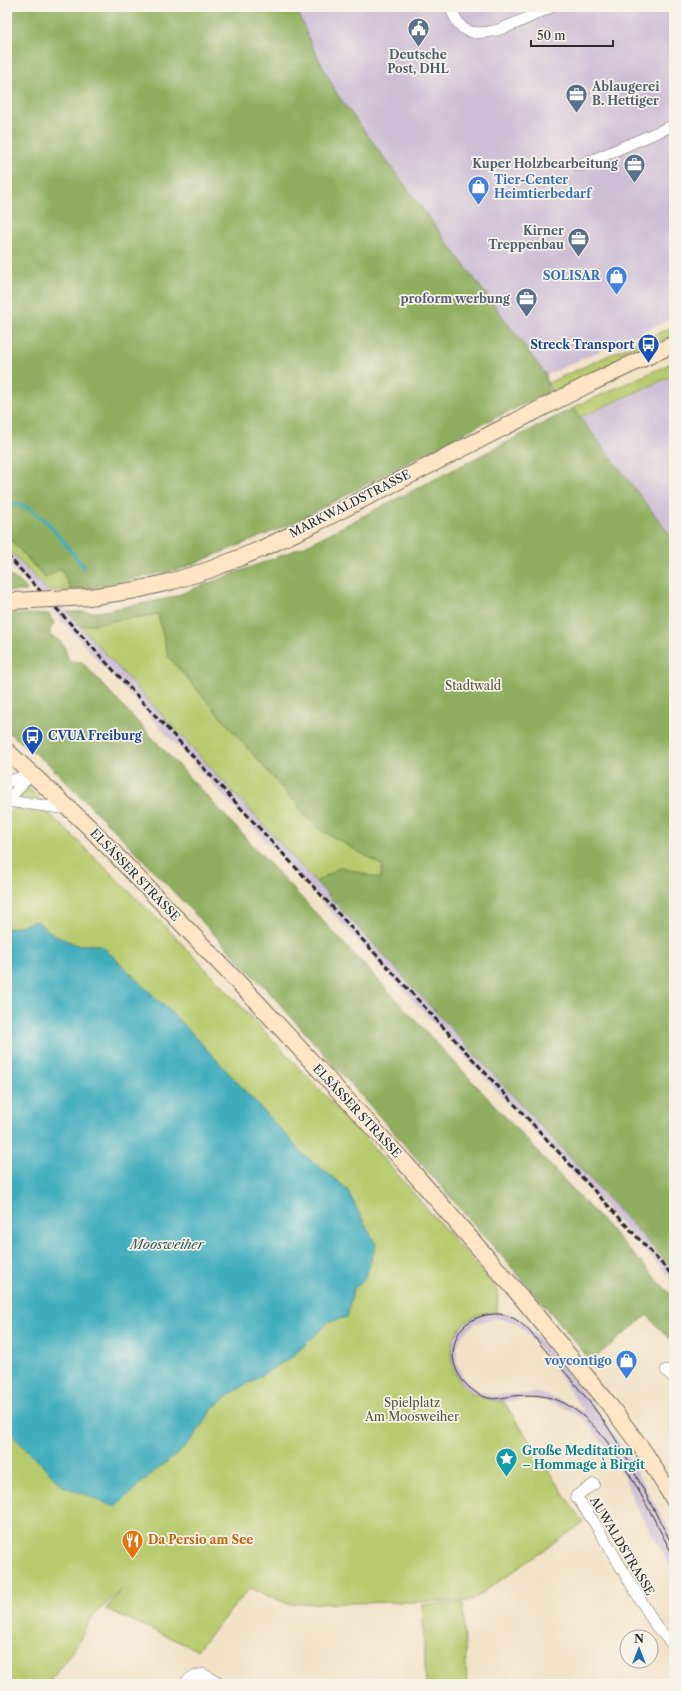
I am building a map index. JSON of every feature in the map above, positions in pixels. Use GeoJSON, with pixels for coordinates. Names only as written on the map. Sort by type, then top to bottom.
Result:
{"type":"FeatureCollection","features":[{"type":"Feature","properties":{"kind":"main road","name":"MARKWALDSTRASSE"},"geometry":{"type":"LineString","coordinates":[[10,600],[89,597],[136,590],[209,570],[259,550],[316,523],[578,389],[674,344]]}},
{"type":"Feature","properties":{"kind":"main road","name":"ELSÄSSER STRASSE"},"geometry":{"type":"LineString","coordinates":[[7,751],[69,809],[225,969],[405,1163],[516,1291],[608,1403],[645,1454],[674,1500]]}},
{"type":"Feature","properties":{"kind":"street"},"geometry":{"type":"LineString","coordinates":[[450,7],[459,25],[472,33],[492,32],[551,7]]}},
{"type":"Feature","properties":{"kind":"street"},"geometry":{"type":"LineString","coordinates":[[578,166],[674,125]]}},
{"type":"Feature","properties":{"kind":"street"},"geometry":{"type":"LineString","coordinates":[[7,782],[32,773]]}},
{"type":"Feature","properties":{"kind":"street"},"geometry":{"type":"LineString","coordinates":[[7,801],[32,773]]}},
{"type":"Feature","properties":{"kind":"street"},"geometry":{"type":"LineString","coordinates":[[7,801],[69,809]]}},
{"type":"Feature","properties":{"kind":"street","name":"AUWALDSTRASSE"},"geometry":{"type":"LineString","coordinates":[[594,1484],[576,1496],[596,1525],[656,1626],[674,1646]]}},
{"type":"Feature","properties":{"kind":"street"},"geometry":{"type":"LineString","coordinates":[[184,1684],[192,1677],[203,1674],[222,1684]]}},
{"type":"Feature","properties":{"kind":"shaded area"},"geometry":{"type":"Polygon","coordinates":[[[296,7],[674,7],[674,318],[546,375],[337,94],[311,44],[296,7]]]}},
{"type":"Feature","properties":{"kind":"shaded area"},"geometry":{"type":"Polygon","coordinates":[[[674,376],[674,540],[581,418],[674,376]]]}},
{"type":"Feature","properties":{"kind":"shaded area"},"geometry":{"type":"Polygon","coordinates":[[[7,549],[68,612],[674,1270],[674,1282],[7,562],[7,549]]]}},
{"type":"Feature","properties":{"kind":"shaded area"},"geometry":{"type":"Polygon","coordinates":[[[497,1312],[511,1315],[525,1323],[602,1416],[626,1452],[674,1538],[674,1572],[635,1504],[623,1475],[610,1452],[583,1418],[561,1406],[534,1398],[496,1402],[482,1398],[465,1388],[456,1376],[451,1362],[451,1349],[459,1329],[476,1316],[497,1312]],[[496,1318],[474,1324],[461,1337],[457,1348],[457,1362],[463,1377],[474,1389],[490,1395],[538,1393],[559,1399],[581,1411],[583,1410],[541,1349],[520,1326],[513,1322],[496,1318]]]}},
{"type":"Feature","properties":{"kind":"green space"},"geometry":{"type":"Polygon","coordinates":[[[17,7],[296,7],[311,44],[337,94],[546,375],[548,393],[473,428],[291,524],[181,569],[90,588],[71,590],[61,568],[46,578],[7,536],[7,23],[17,7]]]}},
{"type":"Feature","properties":{"kind":"green space"},"geometry":{"type":"Polygon","coordinates":[[[674,326],[674,335],[551,393],[548,383],[674,326]]]}},
{"type":"Feature","properties":{"kind":"green space"},"geometry":{"type":"Polygon","coordinates":[[[674,362],[674,375],[581,417],[574,407],[674,362]]]}},
{"type":"Feature","properties":{"kind":"green space","name":"Stadtwald"},"geometry":{"type":"Polygon","coordinates":[[[573,408],[674,540],[674,1270],[316,882],[341,867],[380,879],[383,866],[316,827],[168,656],[158,614],[80,626],[68,612],[98,612],[170,598],[303,547],[573,408]]]}},
{"type":"Feature","properties":{"kind":"green space"},"geometry":{"type":"Polygon","coordinates":[[[7,536],[45,578],[61,568],[71,590],[48,591],[7,548],[7,536]]]}},
{"type":"Feature","properties":{"kind":"green space"},"geometry":{"type":"Polygon","coordinates":[[[7,574],[19,581],[27,589],[26,591],[7,591],[7,574]]]}},
{"type":"Feature","properties":{"kind":"green space"},"geometry":{"type":"Polygon","coordinates":[[[7,614],[49,614],[54,623],[50,630],[50,636],[61,643],[65,649],[69,661],[82,662],[674,1298],[674,1344],[647,1315],[591,1361],[541,1301],[270,993],[127,843],[48,764],[7,731],[7,614]]]}},
{"type":"Feature","properties":{"kind":"green space"},"geometry":{"type":"Polygon","coordinates":[[[158,614],[168,656],[316,827],[383,866],[380,879],[341,867],[316,882],[80,626],[158,614]]]}},
{"type":"Feature","properties":{"kind":"green space"},"geometry":{"type":"Polygon","coordinates":[[[27,787],[41,801],[19,799],[27,787]]]}},
{"type":"Feature","properties":{"kind":"green space","name":"Spielplatz Am Moosweiher"},"geometry":{"type":"Polygon","coordinates":[[[13,808],[49,813],[168,929],[369,1142],[498,1290],[497,1312],[475,1316],[461,1327],[453,1342],[451,1358],[456,1374],[466,1388],[482,1398],[503,1401],[583,1523],[471,1601],[288,1604],[250,1588],[197,1650],[106,1609],[122,1589],[92,1617],[75,1648],[48,1684],[7,1684],[7,1428],[12,1435],[150,1475],[180,1452],[195,1435],[213,1408],[230,1394],[292,1357],[330,1321],[347,1317],[353,1290],[365,1278],[376,1245],[346,1188],[303,1154],[190,1031],[101,945],[78,945],[55,936],[37,921],[7,929],[7,813],[13,808]]]}},
{"type":"Feature","properties":{"kind":"green space"},"geometry":{"type":"Polygon","coordinates":[[[463,1603],[467,1684],[426,1684],[422,1605],[463,1603]]]}},
{"type":"Feature","properties":{"kind":"water","name":"Moosweiher"},"geometry":{"type":"Polygon","coordinates":[[[37,921],[55,936],[77,945],[101,945],[190,1031],[303,1154],[346,1188],[376,1245],[365,1278],[353,1290],[347,1317],[330,1321],[292,1357],[230,1394],[213,1408],[195,1435],[180,1452],[150,1475],[115,1507],[63,1486],[12,1435],[7,1428],[7,929],[37,921]]]}},
{"type":"Feature","properties":{"kind":"waterway"},"geometry":{"type":"LineString","coordinates":[[7,501],[29,508],[48,523],[84,567]]}},
{"type":"Feature","properties":{"kind":"tram line"},"geometry":{"type":"LineString","coordinates":[[674,1548],[633,1469],[602,1419],[585,1396],[527,1329],[513,1318],[501,1314],[482,1316],[462,1327],[457,1336],[453,1352],[454,1362],[458,1374],[462,1380],[472,1390],[492,1399],[526,1395],[552,1398],[564,1403],[582,1415],[598,1431],[628,1472],[674,1557]]}},
{"type":"Feature","properties":{"kind":"railway"},"geometry":{"type":"LineString","coordinates":[[7,555],[674,1277]]}},
{"type":"Feature","properties":{"kind":"place","name":"Deutsche Post, DHL"},"geometry":{"type":"Point","coordinates":[418,48]}},
{"type":"Feature","properties":{"kind":"place","name":"Ablaugerei B. Hettiger"},"geometry":{"type":"Point","coordinates":[576,114]}},
{"type":"Feature","properties":{"kind":"place","name":"Kuper Holzbearbeitung"},"geometry":{"type":"Point","coordinates":[634,184]}},
{"type":"Feature","properties":{"kind":"place","name":"Tier-Center Heimtierbedarf"},"geometry":{"type":"Point","coordinates":[479,206]}},
{"type":"Feature","properties":{"kind":"place","name":"Kirner Treppenbau"},"geometry":{"type":"Point","coordinates":[579,258]}},
{"type":"Feature","properties":{"kind":"place","name":"SOLISAR"},"geometry":{"type":"Point","coordinates":[616,296]}},
{"type":"Feature","properties":{"kind":"place","name":"proform werbung"},"geometry":{"type":"Point","coordinates":[526,318]}},
{"type":"Feature","properties":{"kind":"place","name":"Streck Transport"},"geometry":{"type":"Point","coordinates":[649,364]}},
{"type":"Feature","properties":{"kind":"place","name":"CVUA Freiburg"},"geometry":{"type":"Point","coordinates":[32,756]}},
{"type":"Feature","properties":{"kind":"place","name":"voycontigo"},"geometry":{"type":"Point","coordinates":[627,1380]}},
{"type":"Feature","properties":{"kind":"place","name":"Große Meditation – Hommage à Birgit"},"geometry":{"type":"Point","coordinates":[506,1478]}},
{"type":"Feature","properties":{"kind":"place","name":"Da Persio am See"},"geometry":{"type":"Point","coordinates":[133,1560]}}]}
